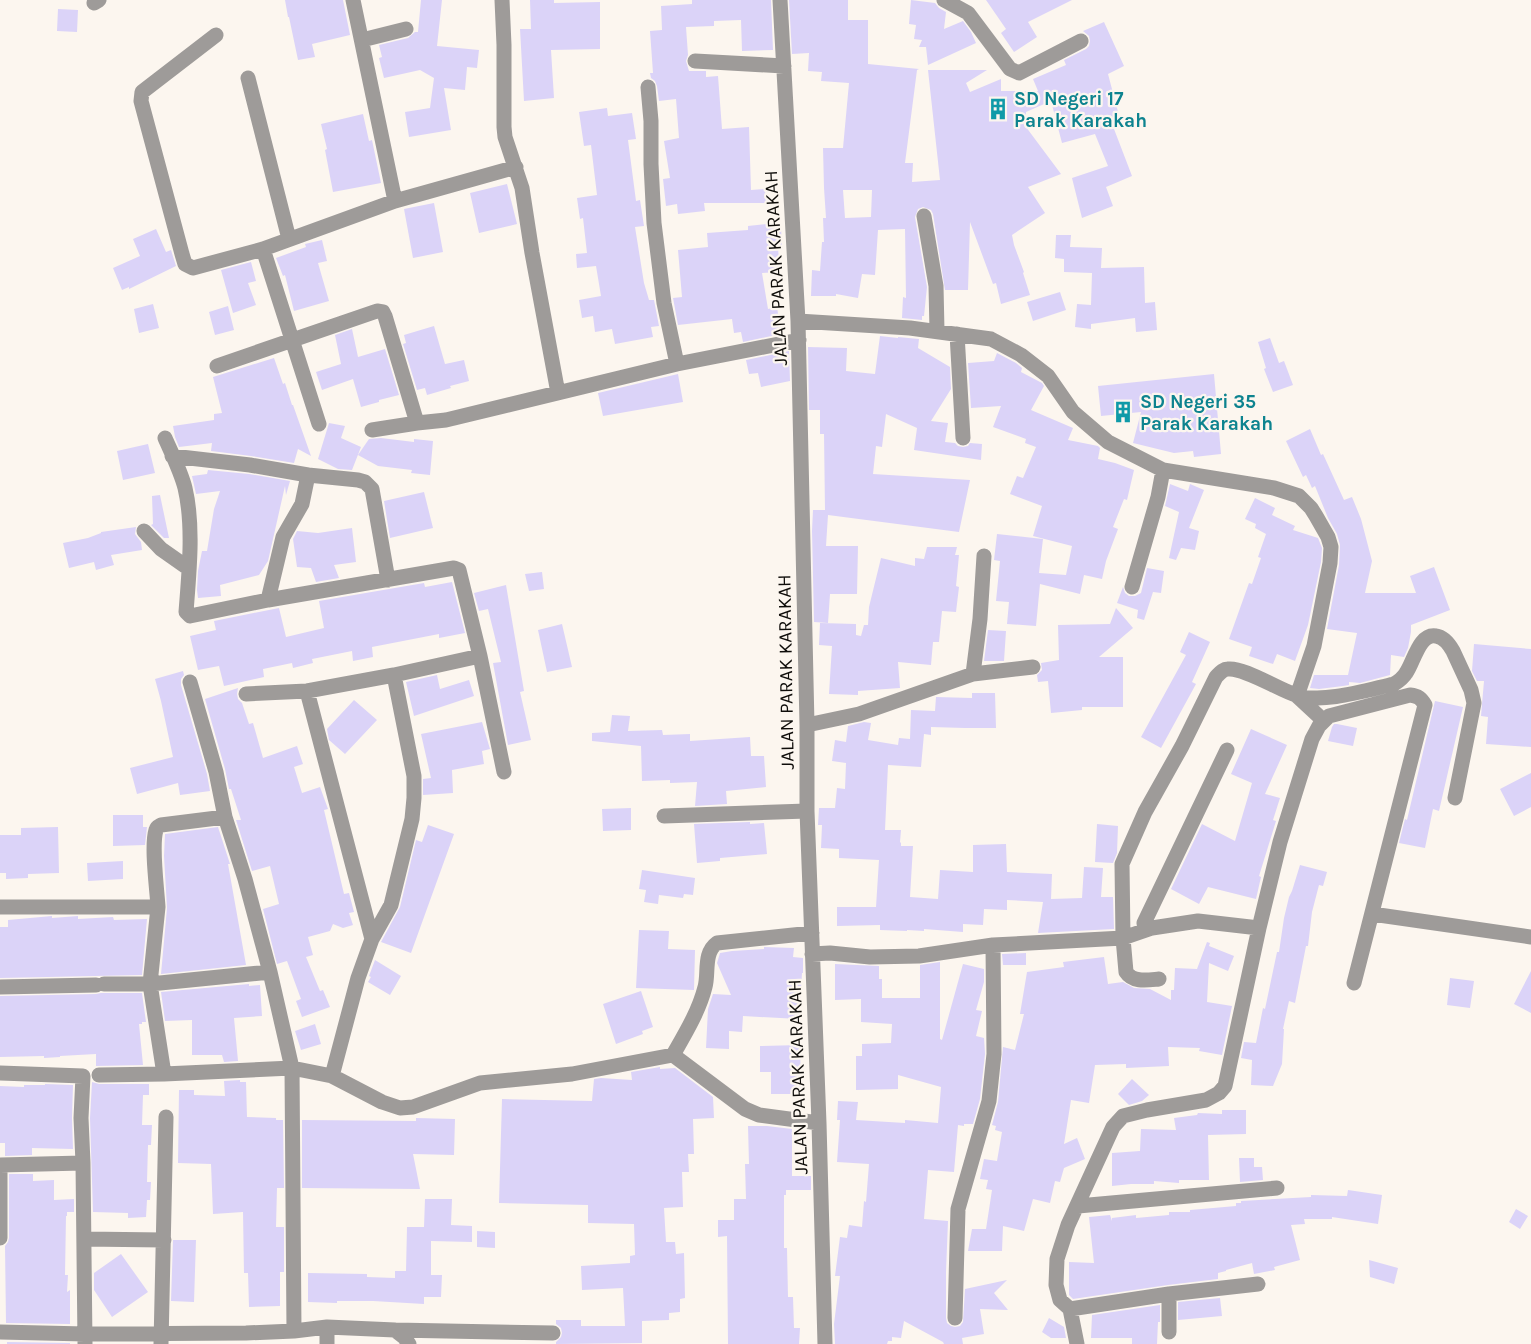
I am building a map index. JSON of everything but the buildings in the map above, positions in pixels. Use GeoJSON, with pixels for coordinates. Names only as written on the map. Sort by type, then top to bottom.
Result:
{"type":"FeatureCollection","features":[{"type":"Feature","properties":{"kind":"street"},"geometry":{"type":"LineString","coordinates":[[354,0],[395,201]]}},
{"type":"Feature","properties":{"kind":"street"},"geometry":{"type":"LineString","coordinates":[[502,0],[505,137],[522,188],[558,393]]}},
{"type":"Feature","properties":{"kind":"street","name":"JALAN PARAK KARAKAH"},"geometry":{"type":"LineString","coordinates":[[780,0],[799,340],[807,811],[825,1344]]}},
{"type":"Feature","properties":{"kind":"street"},"geometry":{"type":"LineString","coordinates":[[944,0],[968,13],[1010,70],[1019,73],[1081,41]]}},
{"type":"Feature","properties":{"kind":"street"},"geometry":{"type":"LineString","coordinates":[[362,40],[406,30]]}},
{"type":"Feature","properties":{"kind":"street"},"geometry":{"type":"LineString","coordinates":[[216,35],[150,84],[142,92],[141,101],[185,264],[193,268],[263,249],[395,201],[516,167]]}},
{"type":"Feature","properties":{"kind":"street"},"geometry":{"type":"LineString","coordinates":[[695,61],[784,66]]}},
{"type":"Feature","properties":{"kind":"street"},"geometry":{"type":"LineString","coordinates":[[248,78],[289,239]]}},
{"type":"Feature","properties":{"kind":"street"},"geometry":{"type":"LineString","coordinates":[[648,87],[654,223],[664,303],[677,364]]}},
{"type":"Feature","properties":{"kind":"street"},"geometry":{"type":"LineString","coordinates":[[924,216],[936,286],[937,331]]}},
{"type":"Feature","properties":{"kind":"street"},"geometry":{"type":"LineString","coordinates":[[263,249],[319,424]]}},
{"type":"Feature","properties":{"kind":"street"},"geometry":{"type":"LineString","coordinates":[[217,366],[378,311],[383,312],[386,316],[417,423]]}},
{"type":"Feature","properties":{"kind":"street"},"geometry":{"type":"LineString","coordinates":[[798,321],[910,328],[991,339],[1022,355],[1048,376],[1073,412],[1108,442],[1163,470],[1274,488],[1299,496],[1316,516],[1331,547],[1330,563],[1314,646],[1297,696]]}},
{"type":"Feature","properties":{"kind":"street"},"geometry":{"type":"LineString","coordinates":[[957,334],[963,438]]}},
{"type":"Feature","properties":{"kind":"street"},"geometry":{"type":"LineString","coordinates":[[372,430],[446,420],[677,364],[799,340]]}},
{"type":"Feature","properties":{"kind":"street"},"geometry":{"type":"LineString","coordinates":[[165,438],[185,488],[190,548],[186,612],[190,616],[268,600],[454,568],[459,570],[480,656],[504,772]]}},
{"type":"Feature","properties":{"kind":"street"},"geometry":{"type":"LineString","coordinates":[[172,456],[365,482],[372,489],[388,580]]}},
{"type":"Feature","properties":{"kind":"street"},"geometry":{"type":"LineString","coordinates":[[1132,587],[1158,497],[1163,470]]}},
{"type":"Feature","properties":{"kind":"street"},"geometry":{"type":"LineString","coordinates":[[268,600],[283,537],[302,504],[308,475]]}},
{"type":"Feature","properties":{"kind":"street"},"geometry":{"type":"LineString","coordinates":[[144,531],[161,548],[188,568]]}},
{"type":"Feature","properties":{"kind":"street"},"geometry":{"type":"LineString","coordinates":[[973,674],[980,619],[984,556]]}},
{"type":"Feature","properties":{"kind":"street"},"geometry":{"type":"LineString","coordinates":[[1297,696],[1325,698],[1394,684],[1407,672],[1422,640],[1432,636],[1440,637],[1450,645],[1471,690],[1474,704],[1455,798]]}},
{"type":"Feature","properties":{"kind":"street"},"geometry":{"type":"LineString","coordinates":[[246,694],[308,691],[480,656]]}},
{"type":"Feature","properties":{"kind":"street"},"geometry":{"type":"LineString","coordinates":[[807,725],[859,714],[973,674],[1033,667]]}},
{"type":"Feature","properties":{"kind":"street"},"geometry":{"type":"LineString","coordinates":[[1159,979],[1144,981],[1128,975],[1126,972],[1123,938],[1122,864],[1145,812],[1182,746],[1216,677],[1226,669],[1231,668],[1241,671],[1297,696],[1324,720]]}},
{"type":"Feature","properties":{"kind":"street"},"geometry":{"type":"LineString","coordinates":[[332,1076],[358,978],[372,938],[391,904],[413,812],[414,776],[394,675]]}},
{"type":"Feature","properties":{"kind":"street"},"geometry":{"type":"LineString","coordinates":[[190,682],[216,772],[225,817],[245,879],[270,972],[292,1068],[294,1331]]}},
{"type":"Feature","properties":{"kind":"street"},"geometry":{"type":"LineString","coordinates":[[308,691],[372,938]]}},
{"type":"Feature","properties":{"kind":"street"},"geometry":{"type":"LineString","coordinates":[[1077,1344],[1070,1309],[1060,1300],[1056,1285],[1057,1259],[1068,1225],[1113,1127],[1123,1116],[1206,1100],[1219,1093],[1225,1086],[1259,928],[1280,842],[1310,748],[1319,726],[1330,716],[1410,695],[1417,696],[1425,704],[1354,983]]}},
{"type":"Feature","properties":{"kind":"street"},"geometry":{"type":"LineString","coordinates":[[1145,930],[1144,924],[1227,750]]}},
{"type":"Feature","properties":{"kind":"street"},"geometry":{"type":"LineString","coordinates":[[664,816],[807,811]]}},
{"type":"Feature","properties":{"kind":"street"},"geometry":{"type":"LineString","coordinates":[[164,1074],[150,984],[158,907],[154,849],[156,831],[157,827],[161,825],[225,817]]}},
{"type":"Feature","properties":{"kind":"street"},"geometry":{"type":"LineString","coordinates":[[0,907],[158,907]]}},
{"type":"Feature","properties":{"kind":"street"},"geometry":{"type":"LineString","coordinates":[[1372,914],[1531,936]]}},
{"type":"Feature","properties":{"kind":"street"},"geometry":{"type":"LineString","coordinates":[[812,954],[830,953],[870,957],[919,956],[993,946],[1123,938],[1152,928],[1198,921],[1259,928]]}},
{"type":"Feature","properties":{"kind":"street"},"geometry":{"type":"LineString","coordinates":[[673,1055],[690,1025],[705,986],[708,954],[711,947],[717,943],[812,932]]}},
{"type":"Feature","properties":{"kind":"street"},"geometry":{"type":"LineString","coordinates":[[955,1318],[958,1209],[989,1101],[994,1054],[993,946]]}},
{"type":"Feature","properties":{"kind":"street"},"geometry":{"type":"LineString","coordinates":[[0,987],[150,984],[270,972]]}},
{"type":"Feature","properties":{"kind":"street"},"geometry":{"type":"LineString","coordinates":[[99,1075],[292,1068],[332,1076],[382,1102],[400,1108],[413,1107],[480,1083],[572,1074],[673,1055],[745,1109],[759,1115],[819,1122]]}},
{"type":"Feature","properties":{"kind":"street"},"geometry":{"type":"LineString","coordinates":[[0,1074],[83,1076],[81,1118],[85,1339]]}},
{"type":"Feature","properties":{"kind":"street"},"geometry":{"type":"LineString","coordinates":[[161,1339],[166,1117]]}},
{"type":"Feature","properties":{"kind":"street"},"geometry":{"type":"LineString","coordinates":[[0,1238],[0,1165],[83,1163]]}},
{"type":"Feature","properties":{"kind":"street"},"geometry":{"type":"LineString","coordinates":[[1078,1206],[1277,1188]]}},
{"type":"Feature","properties":{"kind":"street"},"geometry":{"type":"LineString","coordinates":[[84,1239],[164,1240]]}},
{"type":"Feature","properties":{"kind":"street"},"geometry":{"type":"LineString","coordinates":[[1070,1309],[1169,1294],[1258,1284]]}},
{"type":"Feature","properties":{"kind":"street"},"geometry":{"type":"LineString","coordinates":[[1169,1294],[1169,1332]]}},
{"type":"Feature","properties":{"kind":"street"},"geometry":{"type":"LineString","coordinates":[[327,1327],[327,1344]]}},
{"type":"Feature","properties":{"kind":"street"},"geometry":{"type":"LineString","coordinates":[[0,1332],[85,1339],[246,1339],[327,1327],[553,1333]]}},
{"type":"Feature","properties":{"kind":"street"},"geometry":{"type":"LineString","coordinates":[[396,1330],[409,1344]]}},
{"type":"Feature","properties":{"kind":"place","name":"SD Negeri 17 Parak Karakah"},"geometry":{"type":"Point","coordinates":[998,109]}},
{"type":"Feature","properties":{"kind":"place","name":"SD Negeri 35 Parak Karakah"},"geometry":{"type":"Point","coordinates":[1123,412]}}]}
